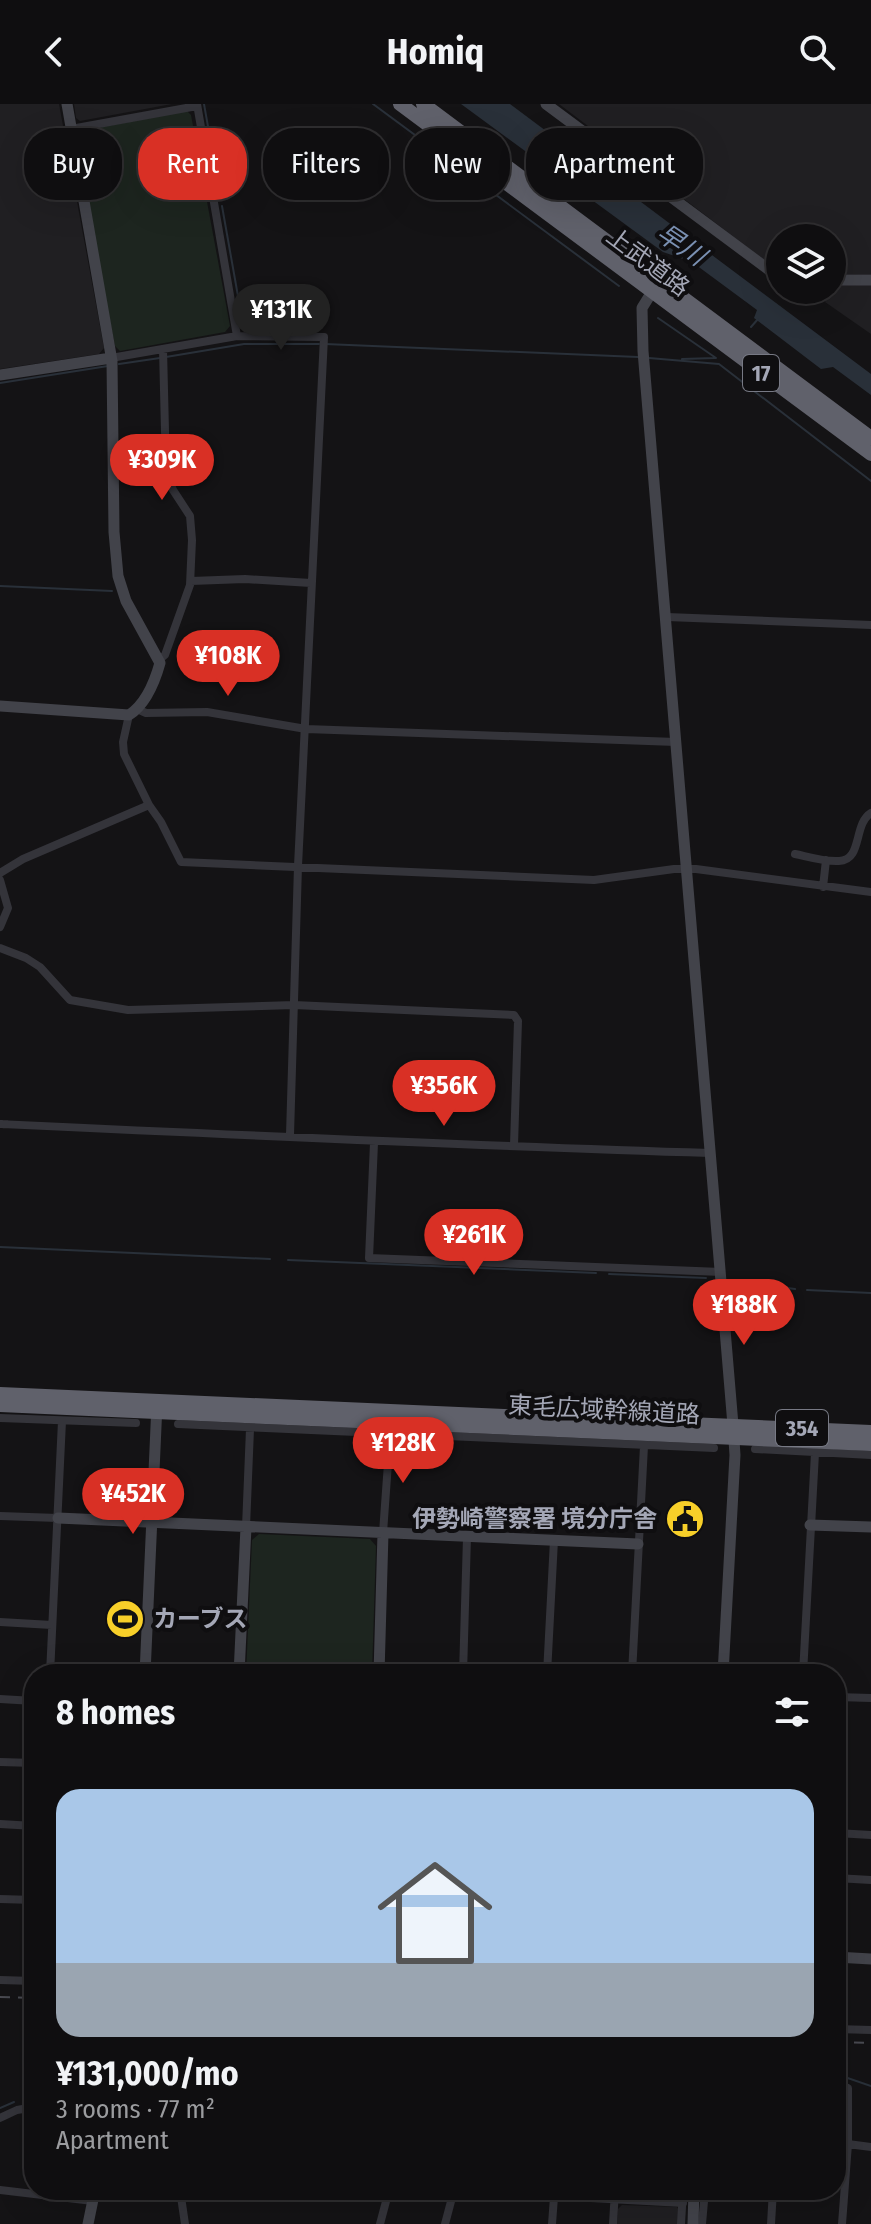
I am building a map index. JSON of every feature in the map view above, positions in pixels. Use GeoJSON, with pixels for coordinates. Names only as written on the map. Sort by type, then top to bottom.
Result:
{"type":"FeatureCollection","features":[{"type":"Feature","properties":{"kind":"highway","name":"上武道路"},"geometry":{"type":"LineString","coordinates":[[400,104],[871,438]]}},
{"type":"Feature","properties":{"kind":"highway","name":"上武道路"},"geometry":{"type":"LineString","coordinates":[[423,104],[871,454]]}},
{"type":"Feature","properties":{"kind":"highway","name":"東毛広域幹線道路"},"geometry":{"type":"LineString","coordinates":[[0,1394],[293,1418],[592,1431],[871,1432]]}},
{"type":"Feature","properties":{"kind":"highway","name":"東毛広域幹線道路"},"geometry":{"type":"LineString","coordinates":[[0,1405],[89,1416],[157,1406],[733,1432],[871,1444]]}},
{"type":"Feature","properties":{"kind":"street"},"geometry":{"type":"LineString","coordinates":[[67,104],[71,128]]}},
{"type":"Feature","properties":{"kind":"street"},"geometry":{"type":"LineString","coordinates":[[546,104],[766,268]]}},
{"type":"Feature","properties":{"kind":"street"},"geometry":{"type":"LineString","coordinates":[[76,128],[197,105],[237,336]]}},
{"type":"Feature","properties":{"kind":"street"},"geometry":{"type":"LineString","coordinates":[[83,200],[112,363],[114,532],[118,576],[126,601],[160,659]]}},
{"type":"Feature","properties":{"kind":"street"},"geometry":{"type":"LineString","coordinates":[[846,280],[871,280]]}},
{"type":"Feature","properties":{"kind":"street"},"geometry":{"type":"LineString","coordinates":[[656,286],[642,308],[643,356],[733,1432],[723,1664]]}},
{"type":"Feature","properties":{"kind":"street"},"geometry":{"type":"LineString","coordinates":[[0,375],[112,363],[163,349],[237,336],[324,337],[298,866],[290,1135]]}},
{"type":"Feature","properties":{"kind":"street"},"geometry":{"type":"LineString","coordinates":[[163,349],[166,472],[192,521],[191,581],[165,655],[160,659],[145,698],[133,712],[123,747],[149,805],[181,862],[594,880],[687,869],[871,892]]}},
{"type":"Feature","properties":{"kind":"street"},"geometry":{"type":"LineString","coordinates":[[191,581],[245,579],[311,583]]}},
{"type":"Feature","properties":{"kind":"street"},"geometry":{"type":"LineString","coordinates":[[667,617],[871,625]]}},
{"type":"Feature","properties":{"kind":"street"},"geometry":{"type":"LineString","coordinates":[[0,706],[227,714],[306,729],[676,742]]}},
{"type":"Feature","properties":{"kind":"street"},"geometry":{"type":"LineString","coordinates":[[0,873],[23,859],[149,805]]}},
{"type":"Feature","properties":{"kind":"street"},"geometry":{"type":"LineString","coordinates":[[795,854],[838,861],[851,858],[860,824],[871,813]]}},
{"type":"Feature","properties":{"kind":"street"},"geometry":{"type":"LineString","coordinates":[[823,887],[826,860]]}},
{"type":"Feature","properties":{"kind":"street"},"geometry":{"type":"LineString","coordinates":[[0,880],[8,908],[0,927]]}},
{"type":"Feature","properties":{"kind":"street"},"geometry":{"type":"LineString","coordinates":[[0,948],[33,962],[66,998],[79,1003],[152,1011],[294,1005],[508,1014],[517,1017],[514,1145]]}},
{"type":"Feature","properties":{"kind":"street"},"geometry":{"type":"LineString","coordinates":[[0,1124],[290,1135],[374,1143],[710,1153]]}},
{"type":"Feature","properties":{"kind":"street"},"geometry":{"type":"LineString","coordinates":[[374,1143],[369,1258],[721,1272]]}},
{"type":"Feature","properties":{"kind":"street"},"geometry":{"type":"LineString","coordinates":[[145,1664],[157,1406]]}},
{"type":"Feature","properties":{"kind":"street"},"geometry":{"type":"LineString","coordinates":[[0,1418],[62,1421],[89,1416],[136,1423]]}},
{"type":"Feature","properties":{"kind":"street"},"geometry":{"type":"LineString","coordinates":[[293,1418],[306,1430]]}},
{"type":"Feature","properties":{"kind":"street"},"geometry":{"type":"LineString","coordinates":[[50,1664],[62,1421]]}},
{"type":"Feature","properties":{"kind":"street"},"geometry":{"type":"LineString","coordinates":[[178,1424],[714,1448]]}},
{"type":"Feature","properties":{"kind":"street"},"geometry":{"type":"LineString","coordinates":[[239,1664],[250,1429]]}},
{"type":"Feature","properties":{"kind":"street"},"geometry":{"type":"LineString","coordinates":[[569,1442],[592,1431]]}},
{"type":"Feature","properties":{"kind":"street"},"geometry":{"type":"LineString","coordinates":[[379,1664],[383,1533],[390,1435]]}},
{"type":"Feature","properties":{"kind":"street"},"geometry":{"type":"LineString","coordinates":[[632,1664],[644,1446]]}},
{"type":"Feature","properties":{"kind":"street"},"geometry":{"type":"LineString","coordinates":[[755,1449],[871,1455]]}},
{"type":"Feature","properties":{"kind":"street"},"geometry":{"type":"LineString","coordinates":[[803,1664],[815,1453]]}},
{"type":"Feature","properties":{"kind":"street"},"geometry":{"type":"LineString","coordinates":[[0,1516],[638,1544]]}},
{"type":"Feature","properties":{"kind":"street"},"geometry":{"type":"LineString","coordinates":[[810,1525],[871,1527]]}},
{"type":"Feature","properties":{"kind":"street"},"geometry":{"type":"LineString","coordinates":[[463,1664],[467,1537]]}},
{"type":"Feature","properties":{"kind":"street"},"geometry":{"type":"LineString","coordinates":[[548,1664],[554,1540]]}},
{"type":"Feature","properties":{"kind":"street"},"geometry":{"type":"LineString","coordinates":[[0,1622],[52,1625]]}},
{"type":"Feature","properties":{"kind":"street"},"geometry":{"type":"LineString","coordinates":[[846,1697],[871,1698]]}},
{"type":"Feature","properties":{"kind":"street"},"geometry":{"type":"LineString","coordinates":[[0,1699],[24,1700]]}},
{"type":"Feature","properties":{"kind":"street"},"geometry":{"type":"LineString","coordinates":[[0,1762],[24,1763]]}},
{"type":"Feature","properties":{"kind":"street"},"geometry":{"type":"LineString","coordinates":[[0,1824],[24,1825]]}},
{"type":"Feature","properties":{"kind":"street"},"geometry":{"type":"LineString","coordinates":[[846,1834],[871,1835]]}},
{"type":"Feature","properties":{"kind":"street"},"geometry":{"type":"LineString","coordinates":[[846,1879],[871,1880]]}},
{"type":"Feature","properties":{"kind":"street"},"geometry":{"type":"LineString","coordinates":[[0,1899],[24,1900]]}},
{"type":"Feature","properties":{"kind":"street"},"geometry":{"type":"LineString","coordinates":[[846,1958],[871,1959]]}},
{"type":"Feature","properties":{"kind":"street"},"geometry":{"type":"LineString","coordinates":[[0,1980],[24,1981]]}},
{"type":"Feature","properties":{"kind":"street"},"geometry":{"type":"LineString","coordinates":[[846,2029],[871,2030]]}},
{"type":"Feature","properties":{"kind":"street"},"geometry":{"type":"LineString","coordinates":[[846,2087],[846,2171]]}},
{"type":"Feature","properties":{"kind":"street"},"geometry":{"type":"LineString","coordinates":[[0,2118],[24,2109]]}},
{"type":"Feature","properties":{"kind":"street"},"geometry":{"type":"LineString","coordinates":[[848,2144],[871,2147]]}},
{"type":"Feature","properties":{"kind":"street"},"geometry":{"type":"LineString","coordinates":[[0,2190],[24,2191]]}},
{"type":"Feature","properties":{"kind":"street"},"geometry":{"type":"LineString","coordinates":[[88,2224],[93,2200]]}},
{"type":"Feature","properties":{"kind":"street"},"geometry":{"type":"LineString","coordinates":[[181,2200],[185,2224]]}},
{"type":"Feature","properties":{"kind":"street"},"geometry":{"type":"LineString","coordinates":[[380,2224],[386,2200]]}},
{"type":"Feature","properties":{"kind":"street"},"geometry":{"type":"LineString","coordinates":[[445,2224],[451,2200]]}},
{"type":"Feature","properties":{"kind":"street"},"geometry":{"type":"LineString","coordinates":[[552,2224],[554,2200]]}},
{"type":"Feature","properties":{"kind":"street"},"geometry":{"type":"LineString","coordinates":[[613,2224],[615,2200],[683,2203],[681,2224]]}},
{"type":"Feature","properties":{"kind":"street"},"geometry":{"type":"LineString","coordinates":[[693,2224],[694,2200]]}},
{"type":"Feature","properties":{"kind":"street"},"geometry":{"type":"LineString","coordinates":[[702,2224],[704,2200]]}},
{"type":"Feature","properties":{"kind":"street"},"geometry":{"type":"LineString","coordinates":[[771,2224],[772,2200]]}},
{"type":"Feature","properties":{"kind":"street"},"geometry":{"type":"LineString","coordinates":[[842,2224],[844,2200]]}},
{"type":"Feature","properties":{"kind":"shaded area"},"geometry":{"type":"Polygon","coordinates":[[[0,104],[59,104],[63,128],[24,128],[24,200],[77,200],[104,348],[99,354],[0,369],[0,104]]]}},
{"type":"Feature","properties":{"kind":"shaded area"},"geometry":{"type":"Polygon","coordinates":[[[74,104],[172,104],[80,121],[76,118],[74,104]]]}},
{"type":"Feature","properties":{"kind":"shaded area"},"geometry":{"type":"Polygon","coordinates":[[[559,104],[871,104],[871,274],[846,274],[846,224],[766,224],[766,261],[685,200],[703,200],[703,128],[591,128],[559,104]]]}},
{"type":"Feature","properties":{"kind":"shaded area"},"geometry":{"type":"Polygon","coordinates":[[[187,111],[191,115],[193,128],[138,128],[138,200],[207,200],[230,326],[225,332],[120,351],[115,346],[88,200],[122,200],[122,128],[97,128],[187,111]]]}},
{"type":"Feature","properties":{"kind":"shaded area"},"geometry":{"type":"Polygon","coordinates":[[[846,285],[871,285],[871,334],[828,304],[846,304],[846,285]]]}},
{"type":"Feature","properties":{"kind":"shaded area"},"geometry":{"type":"Polygon","coordinates":[[[259,1534],[370,1539],[376,1546],[372,1664],[246,1664],[252,1540],[259,1534]]]}},
{"type":"Feature","properties":{"kind":"shaded area"},"geometry":{"type":"Polygon","coordinates":[[[622,2205],[677,2207],[680,2211],[679,2224],[617,2224],[618,2209],[622,2205]]]}},
{"type":"Feature","properties":{"kind":"water"},"geometry":{"type":"Polygon","coordinates":[[[461,104],[510,104],[542,128],[526,128],[526,152],[510,140],[510,128],[494,128],[461,104]]]}},
{"type":"Feature","properties":{"kind":"water","name":"早川"},"geometry":{"type":"Polygon","coordinates":[[[592,200],[638,200],[766,295],[766,304],[777,304],[871,374],[871,395],[833,367],[821,369],[754,318],[757,310],[692,262],[663,252],[592,200]]]}},
{"type":"Feature","properties":{"kind":"waterway"},"geometry":{"type":"LineString","coordinates":[[204,104],[208,128]]}},
{"type":"Feature","properties":{"kind":"waterway"},"geometry":{"type":"LineString","coordinates":[[373,104],[619,286]]}},
{"type":"Feature","properties":{"kind":"waterway"},"geometry":{"type":"LineString","coordinates":[[222,206],[244,330]]}},
{"type":"Feature","properties":{"kind":"waterway"},"geometry":{"type":"LineString","coordinates":[[658,318],[716,358]]}},
{"type":"Feature","properties":{"kind":"waterway"},"geometry":{"type":"LineString","coordinates":[[751,327],[758,319]]}},
{"type":"Feature","properties":{"kind":"waterway"},"geometry":{"type":"LineString","coordinates":[[166,357],[244,344],[319,344]]}},
{"type":"Feature","properties":{"kind":"waterway"},"geometry":{"type":"LineString","coordinates":[[325,344],[638,357]]}},
{"type":"Feature","properties":{"kind":"waterway"},"geometry":{"type":"LineString","coordinates":[[119,364],[160,358]]}},
{"type":"Feature","properties":{"kind":"waterway"},"geometry":{"type":"LineString","coordinates":[[649,358],[719,364],[871,481]]}},
{"type":"Feature","properties":{"kind":"waterway"},"geometry":{"type":"LineString","coordinates":[[682,359],[715,358]]}},
{"type":"Feature","properties":{"kind":"waterway"},"geometry":{"type":"LineString","coordinates":[[0,383],[108,366]]}},
{"type":"Feature","properties":{"kind":"waterway"},"geometry":{"type":"LineString","coordinates":[[0,586],[112,591]]}},
{"type":"Feature","properties":{"kind":"waterway"},"geometry":{"type":"LineString","coordinates":[[0,1247],[270,1259]]}},
{"type":"Feature","properties":{"kind":"waterway"},"geometry":{"type":"LineString","coordinates":[[288,1260],[596,1273]]}},
{"type":"Feature","properties":{"kind":"waterway"},"geometry":{"type":"LineString","coordinates":[[609,1274],[706,1278]]}},
{"type":"Feature","properties":{"kind":"waterway"},"geometry":{"type":"LineString","coordinates":[[735,1281],[795,1289]]}},
{"type":"Feature","properties":{"kind":"waterway"},"geometry":{"type":"LineString","coordinates":[[807,1290],[871,1293]]}},
{"type":"Feature","properties":{"kind":"waterway"},"geometry":{"type":"LineString","coordinates":[[846,2077],[871,2086]]}},
{"type":"Feature","properties":{"kind":"waterway"},"geometry":{"type":"LineString","coordinates":[[0,2108],[14,2102]]}},
{"type":"Feature","properties":{"kind":"railway"},"geometry":{"type":"LineString","coordinates":[[0,1997],[24,1998]]}},
{"type":"Feature","properties":{"kind":"railway"},"geometry":{"type":"LineString","coordinates":[[846,2042],[871,2043]]}},
{"type":"Feature","properties":{"kind":"place","name":"伊勢崎警察署 境分庁舎"},"geometry":{"type":"Point","coordinates":[685,1519]}},
{"type":"Feature","properties":{"kind":"place","name":"カーブス"},"geometry":{"type":"Point","coordinates":[125,1619]}}]}
